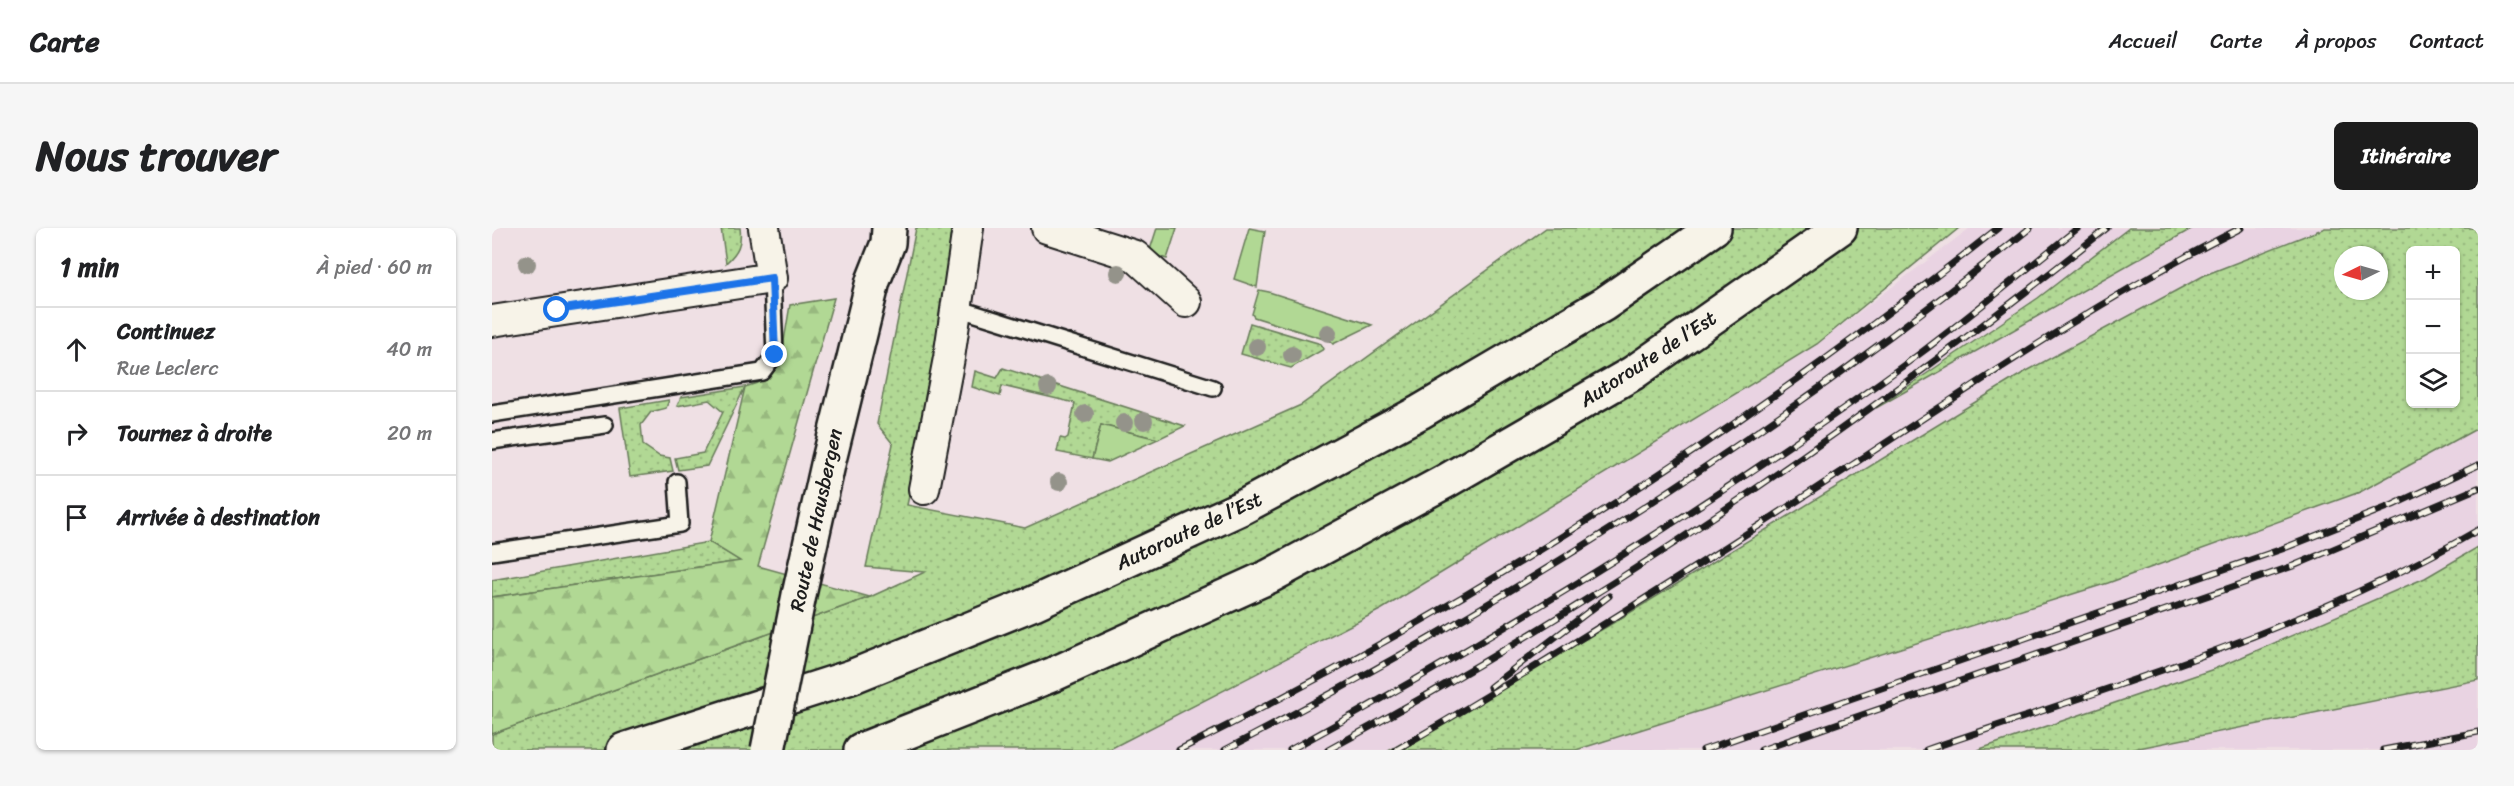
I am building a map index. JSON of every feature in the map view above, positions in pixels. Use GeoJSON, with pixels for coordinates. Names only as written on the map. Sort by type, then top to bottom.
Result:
{"type":"FeatureCollection","features":[{"type":"Feature","properties":{"kind":"main road"},"geometry":{"type":"LineString","coordinates":[[868,228],[871,286]]}},
{"type":"Feature","properties":{"kind":"main road"},"geometry":{"type":"LineString","coordinates":[[871,286],[888,243],[889,228]]}},
{"type":"Feature","properties":{"kind":"main road","name":"Autoroute de l’Est"},"geometry":{"type":"LineString","coordinates":[[624,750],[851,677],[1034,603],[1243,507],[1420,412],[1594,310],[1714,228]]}},
{"type":"Feature","properties":{"kind":"main road","name":"Autoroute de l’Est"},"geometry":{"type":"LineString","coordinates":[[861,750],[1054,674],[1270,576],[1446,481],[1633,373],[1840,228]]}},
{"type":"Feature","properties":{"kind":"main road","name":"Route de Hausbergen"},"geometry":{"type":"LineString","coordinates":[[768,750],[799,595],[871,286]]}},
{"type":"Feature","properties":{"kind":"street"},"geometry":{"type":"LineString","coordinates":[[492,321],[772,278],[764,228]]}},
{"type":"Feature","properties":{"kind":"street"},"geometry":{"type":"LineString","coordinates":[[924,489],[957,308],[968,228]]}},
{"type":"Feature","properties":{"kind":"street"},"geometry":{"type":"LineString","coordinates":[[1047,228],[1135,256],[1186,302]]}},
{"type":"Feature","properties":{"kind":"lane"},"geometry":{"type":"LineString","coordinates":[[492,414],[762,372],[775,355],[772,278]]}},
{"type":"Feature","properties":{"kind":"lane"},"geometry":{"type":"LineString","coordinates":[[957,308],[1213,388]]}},
{"type":"Feature","properties":{"kind":"lane"},"geometry":{"type":"LineString","coordinates":[[492,441],[605,425]]}},
{"type":"Feature","properties":{"kind":"lane"},"geometry":{"type":"LineString","coordinates":[[492,552],[680,524],[677,482]]}},
{"type":"Feature","properties":{"kind":"shaded area"},"geometry":{"type":"Polygon","coordinates":[[[1970,228],[2129,228],[2038,298],[1885,403],[2193,228],[2325,228],[2205,275],[2023,373],[1608,626],[1390,750],[1108,750],[1382,609],[1817,344],[1970,228]]]}},
{"type":"Feature","properties":{"kind":"shaded area"},"geometry":{"type":"Polygon","coordinates":[[[2478,428],[2478,547],[2425,578],[2214,669],[1977,750],[1576,750],[2108,583],[2360,492],[2478,428]]]}},
{"type":"Feature","properties":{"kind":"shaded area"},"geometry":{"type":"Polygon","coordinates":[[[2478,680],[2478,750],[2129,750],[2478,680]]]}},
{"type":"Feature","properties":{"kind":"green space"},"geometry":{"type":"Polygon","coordinates":[[[721,228],[740,228],[738,247],[726,263],[721,228]]]}},
{"type":"Feature","properties":{"kind":"green space"},"geometry":{"type":"Polygon","coordinates":[[[916,228],[951,228],[941,351],[907,505],[1025,528],[1301,405],[1546,228],[1959,228],[1817,344],[1382,609],[1108,750],[492,750],[492,734],[870,597],[925,572],[866,567],[893,444],[877,424],[916,228]]]}},
{"type":"Feature","properties":{"kind":"green space"},"geometry":{"type":"Polygon","coordinates":[[[1157,228],[1177,228],[1167,259],[1149,253],[1157,228]]]}},
{"type":"Feature","properties":{"kind":"green space"},"geometry":{"type":"Polygon","coordinates":[[[1249,228],[1265,231],[1257,287],[1234,279],[1249,228]]]}},
{"type":"Feature","properties":{"kind":"green space"},"geometry":{"type":"Polygon","coordinates":[[[2129,228],[2193,228],[1876,408],[2038,298],[2129,228]]]}},
{"type":"Feature","properties":{"kind":"green space"},"geometry":{"type":"Polygon","coordinates":[[[2325,228],[2478,228],[2478,428],[2360,492],[2108,583],[1576,750],[1390,750],[1608,626],[2023,373],[2205,275],[2325,228]]]}},
{"type":"Feature","properties":{"kind":"green space"},"geometry":{"type":"Polygon","coordinates":[[[1259,290],[1372,325],[1333,344],[1330,341],[1254,317],[1252,314],[1259,290]]]}},
{"type":"Feature","properties":{"kind":"green space"},"geometry":{"type":"Polygon","coordinates":[[[834,298],[758,566],[870,597],[492,734],[492,597],[740,561],[709,542],[745,387],[757,383],[780,365],[790,305],[834,298]]]}},
{"type":"Feature","properties":{"kind":"green space"},"geometry":{"type":"Polygon","coordinates":[[[1250,323],[1321,344],[1324,349],[1291,368],[1241,354],[1250,323]]]}},
{"type":"Feature","properties":{"kind":"green space"},"geometry":{"type":"Polygon","coordinates":[[[1003,368],[1185,426],[1158,439],[1101,425],[1092,459],[1057,452],[1060,438],[1068,437],[1075,403],[1002,386],[1000,396],[972,387],[975,371],[997,378],[1003,368]]]}},
{"type":"Feature","properties":{"kind":"green space"},"geometry":{"type":"Polygon","coordinates":[[[745,387],[707,466],[678,470],[675,458],[703,453],[723,412],[709,400],[677,406],[681,397],[745,387]]]}},
{"type":"Feature","properties":{"kind":"green space"},"geometry":{"type":"Polygon","coordinates":[[[669,400],[666,408],[651,412],[641,425],[643,445],[659,456],[670,458],[673,471],[630,477],[620,408],[669,400]]]}},
{"type":"Feature","properties":{"kind":"green space"},"geometry":{"type":"Polygon","coordinates":[[[1101,425],[1158,439],[1108,462],[1092,459],[1101,425]]]}},
{"type":"Feature","properties":{"kind":"green space"},"geometry":{"type":"Polygon","coordinates":[[[709,542],[741,561],[492,597],[492,580],[709,542]]]}},
{"type":"Feature","properties":{"kind":"green space"},"geometry":{"type":"Polygon","coordinates":[[[2478,547],[2478,680],[2129,750],[1977,750],[2214,669],[2425,578],[2478,547]]]}},
{"type":"Feature","properties":{"kind":"railway"},"geometry":{"type":"LineString","coordinates":[[1179,750],[1287,695],[1394,636],[1499,575],[1602,511],[1704,444],[1804,374],[1998,228]]}},
{"type":"Feature","properties":{"kind":"railway"},"geometry":{"type":"LineString","coordinates":[[1225,750],[1436,635],[1641,509],[1741,443],[1839,374],[2030,228]]}},
{"type":"Feature","properties":{"kind":"railway"},"geometry":{"type":"LineString","coordinates":[[1290,750],[1452,659],[1610,563],[1766,462],[1918,355],[2078,228]]}},
{"type":"Feature","properties":{"kind":"railway"},"geometry":{"type":"LineString","coordinates":[[1328,750],[1532,633],[1729,507],[1920,372],[2107,228]]}},
{"type":"Feature","properties":{"kind":"railway"},"geometry":{"type":"LineString","coordinates":[[1396,750],[1511,682],[1681,576],[2041,342],[2140,283],[2241,228]]}},
{"type":"Feature","properties":{"kind":"railway"},"geometry":{"type":"LineString","coordinates":[[1703,750],[2282,549],[2393,505],[2478,465]]}},
{"type":"Feature","properties":{"kind":"railway"},"geometry":{"type":"LineString","coordinates":[[1761,750],[2293,566],[2478,488]]}},
{"type":"Feature","properties":{"kind":"railway"},"geometry":{"type":"LineString","coordinates":[[1926,750],[2137,679],[2277,627],[2413,566],[2478,530]]}},
{"type":"Feature","properties":{"kind":"railway"},"geometry":{"type":"LineString","coordinates":[[1490,687],[1609,596]]}},
{"type":"Feature","properties":{"kind":"railway"},"geometry":{"type":"LineString","coordinates":[[2383,750],[2478,732]]}},
{"type":"Feature","properties":{"kind":"route"},"geometry":{"type":"LineString","coordinates":[[557,310],[772,278],[775,355]]}}]}
